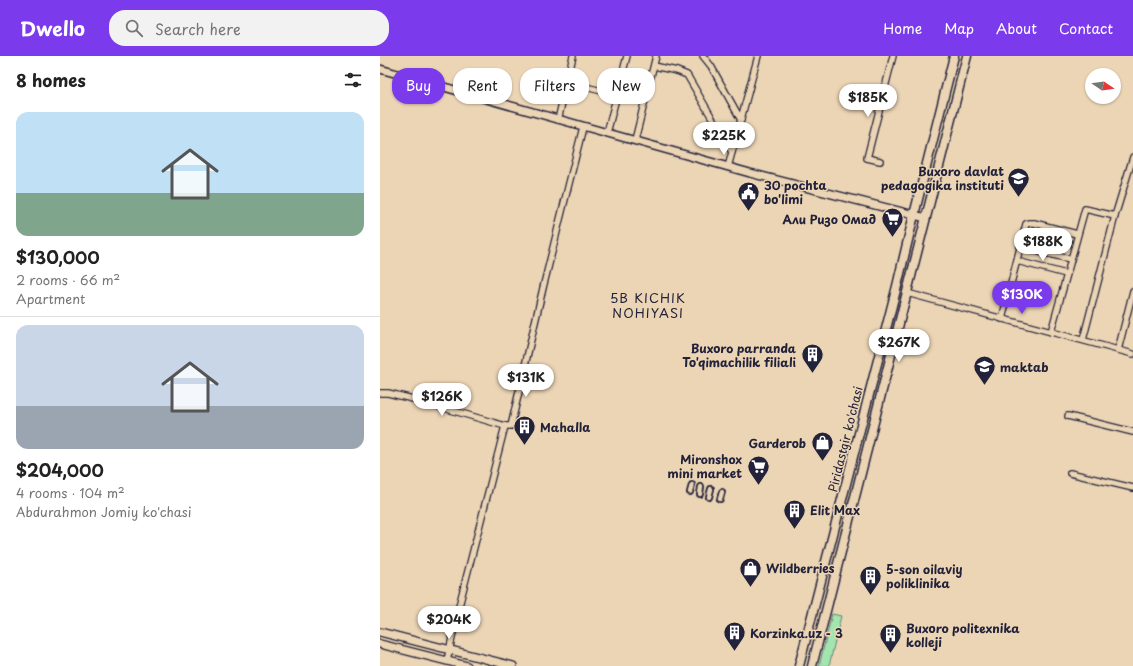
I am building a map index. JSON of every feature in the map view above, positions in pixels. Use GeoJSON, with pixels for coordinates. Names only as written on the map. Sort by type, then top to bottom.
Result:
{"type":"FeatureCollection","features":[{"type":"Feature","properties":{"kind":"main road","name":"Piridastgir ko'chasi"},"geometry":{"type":"LineString","coordinates":[[799,666],[897,286],[954,56]]}},
{"type":"Feature","properties":{"kind":"main road","name":"Piridastgir ko'chasi"},"geometry":{"type":"LineString","coordinates":[[812,666],[967,56]]}},
{"type":"Feature","properties":{"kind":"street"},"geometry":{"type":"LineString","coordinates":[[558,120],[573,56]]}},
{"type":"Feature","properties":{"kind":"street"},"geometry":{"type":"LineString","coordinates":[[624,68],[627,56]]}},
{"type":"Feature","properties":{"kind":"street"},"geometry":{"type":"LineString","coordinates":[[635,140],[656,56]]}},
{"type":"Feature","properties":{"kind":"street"},"geometry":{"type":"LineString","coordinates":[[703,56],[711,66],[741,120]]}},
{"type":"Feature","properties":{"kind":"street"},"geometry":{"type":"LineString","coordinates":[[728,167],[758,56]]}},
{"type":"Feature","properties":{"kind":"street"},"geometry":{"type":"LineString","coordinates":[[880,161],[867,158],[893,56]]}},
{"type":"Feature","properties":{"kind":"street"},"geometry":{"type":"LineString","coordinates":[[654,66],[677,71],[687,76],[732,152]]}},
{"type":"Feature","properties":{"kind":"street"},"geometry":{"type":"LineString","coordinates":[[380,69],[728,167],[926,218]]}},
{"type":"Feature","properties":{"kind":"street"},"geometry":{"type":"LineString","coordinates":[[607,133],[615,104]]}},
{"type":"Feature","properties":{"kind":"street"},"geometry":{"type":"LineString","coordinates":[[380,393],[388,393],[417,400],[505,426],[510,426],[583,127]]}},
{"type":"Feature","properties":{"kind":"street"},"geometry":{"type":"LineString","coordinates":[[1083,340],[1115,216],[1133,157]]}},
{"type":"Feature","properties":{"kind":"street"},"geometry":{"type":"LineString","coordinates":[[1051,332],[1085,209],[1115,216]]}},
{"type":"Feature","properties":{"kind":"street"},"geometry":{"type":"LineString","coordinates":[[1002,319],[1026,224],[1030,222],[1077,234]]}},
{"type":"Feature","properties":{"kind":"street"},"geometry":{"type":"LineString","coordinates":[[1020,247],[1070,260]]}},
{"type":"Feature","properties":{"kind":"street"},"geometry":{"type":"LineString","coordinates":[[1017,261],[1066,274]]}},
{"type":"Feature","properties":{"kind":"street"},"geometry":{"type":"LineString","coordinates":[[1118,350],[1133,291]]}},
{"type":"Feature","properties":{"kind":"street"},"geometry":{"type":"LineString","coordinates":[[907,293],[1133,354]]}},
{"type":"Feature","properties":{"kind":"street"},"geometry":{"type":"LineString","coordinates":[[1068,416],[1133,432]]}},
{"type":"Feature","properties":{"kind":"street"},"geometry":{"type":"LineString","coordinates":[[448,661],[458,610],[505,426]]}},
{"type":"Feature","properties":{"kind":"street"},"geometry":{"type":"LineString","coordinates":[[1070,473],[1133,488]]}},
{"type":"Feature","properties":{"kind":"street"},"geometry":{"type":"LineString","coordinates":[[690,492],[692,485]]}},
{"type":"Feature","properties":{"kind":"street"},"geometry":{"type":"LineString","coordinates":[[700,494],[702,487]]}},
{"type":"Feature","properties":{"kind":"street"},"geometry":{"type":"LineString","coordinates":[[710,497],[711,489]]}},
{"type":"Feature","properties":{"kind":"street"},"geometry":{"type":"LineString","coordinates":[[720,499],[722,492]]}},
{"type":"Feature","properties":{"kind":"street"},"geometry":{"type":"LineString","coordinates":[[380,632],[513,666]]}},
{"type":"Feature","properties":{"kind":"street"},"geometry":{"type":"LineString","coordinates":[[380,644],[467,666]]}},
{"type":"Feature","properties":{"kind":"green space"},"geometry":{"type":"Polygon","coordinates":[[[832,614],[841,616],[829,666],[819,666],[832,614]]]}},
{"type":"Feature","properties":{"kind":"place","name":"Buxoro davlat pedagogika instituti"},"geometry":{"type":"Point","coordinates":[1019,198]}},
{"type":"Feature","properties":{"kind":"place","name":"30 pochta bo'limi"},"geometry":{"type":"Point","coordinates":[749,212]}},
{"type":"Feature","properties":{"kind":"place","name":"Али Ризо Омад"},"geometry":{"type":"Point","coordinates":[892,238]}},
{"type":"Feature","properties":{"kind":"place","name":"Buxoro parranda To'qimachilik filiali"},"geometry":{"type":"Point","coordinates":[812,374]}},
{"type":"Feature","properties":{"kind":"place","name":"maktab"},"geometry":{"type":"Point","coordinates":[985,386]}},
{"type":"Feature","properties":{"kind":"place","name":"Mahalla"},"geometry":{"type":"Point","coordinates":[525,446]}},
{"type":"Feature","properties":{"kind":"place","name":"Garderob"},"geometry":{"type":"Point","coordinates":[822,462]}},
{"type":"Feature","properties":{"kind":"place","name":"Mironshox mini market"},"geometry":{"type":"Point","coordinates":[758,486]}},
{"type":"Feature","properties":{"kind":"place","name":"Elit Max"},"geometry":{"type":"Point","coordinates":[795,530]}},
{"type":"Feature","properties":{"kind":"place","name":"Wildberries"},"geometry":{"type":"Point","coordinates":[750,588]}},
{"type":"Feature","properties":{"kind":"place","name":"5-son oilaviy poliklinika"},"geometry":{"type":"Point","coordinates":[871,596]}},
{"type":"Feature","properties":{"kind":"place","name":"Korzinka.uz - 3"},"geometry":{"type":"Point","coordinates":[734,652]}},
{"type":"Feature","properties":{"kind":"place","name":"Buxoro politexnika kolleji"},"geometry":{"type":"Point","coordinates":[890,654]}},
{"type":"Feature","properties":{"kind":"district","name":"5B KICHIK NOHIYASI"},"geometry":{"type":"Point","coordinates":[648,304]}}]}
